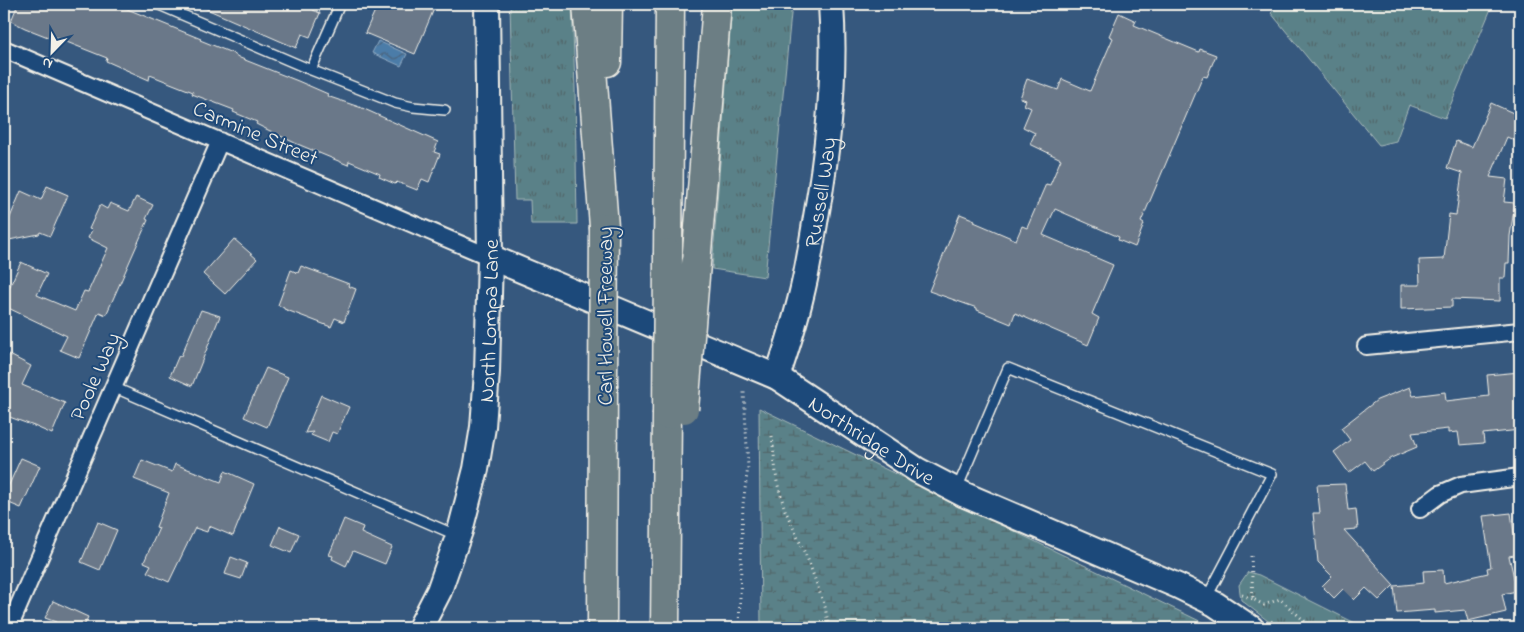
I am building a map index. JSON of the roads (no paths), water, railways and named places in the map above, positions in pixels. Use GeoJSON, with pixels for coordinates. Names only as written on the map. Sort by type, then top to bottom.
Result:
{"type":"FeatureCollection","features":[{"type":"Feature","properties":{"kind":"highway"},"geometry":{"type":"LineString","coordinates":[[587,4],[604,227]]}},
{"type":"Feature","properties":{"kind":"highway","name":"Carl Howell Freeway"},"geometry":{"type":"LineString","coordinates":[[602,628],[604,227],[608,4]]}},
{"type":"Feature","properties":{"kind":"highway"},"geometry":{"type":"LineString","coordinates":[[670,4],[668,252],[675,418]]}},
{"type":"Feature","properties":{"kind":"highway"},"geometry":{"type":"LineString","coordinates":[[665,628],[666,480],[696,264],[717,4]]}},
{"type":"Feature","properties":{"kind":"street","name":"North Lompa Lane"},"geometry":{"type":"LineString","coordinates":[[420,628],[439,592],[458,536],[474,481],[483,427],[487,372],[490,257],[487,4]]}},
{"type":"Feature","properties":{"kind":"street","name":"Russell Way"},"geometry":{"type":"LineString","coordinates":[[777,377],[791,334],[805,278],[823,176],[833,84],[831,4]]}},
{"type":"Feature","properties":{"kind":"street","name":"Carmine Street"},"geometry":{"type":"LineString","coordinates":[[4,50],[490,257]]}},
{"type":"Feature","properties":{"kind":"street","name":"Poole Way"},"geometry":{"type":"LineString","coordinates":[[9,628],[220,141]]}},
{"type":"Feature","properties":{"kind":"street","name":"Northridge Drive"},"geometry":{"type":"LineString","coordinates":[[490,257],[777,377],[917,470],[956,490],[1178,586],[1206,600],[1251,628]]}},
{"type":"Feature","properties":{"kind":"street"},"geometry":{"type":"LineString","coordinates":[[1366,346],[1520,331]]}},
{"type":"Feature","properties":{"kind":"street"},"geometry":{"type":"LineString","coordinates":[[1420,509],[1440,494],[1461,485],[1520,477]]}},
{"type":"Feature","properties":{"kind":"lane"},"geometry":{"type":"LineString","coordinates":[[157,4],[311,70],[395,103],[445,110]]}},
{"type":"Feature","properties":{"kind":"lane"},"geometry":{"type":"LineString","coordinates":[[311,70],[340,4]]}},
{"type":"Feature","properties":{"kind":"lane"},"geometry":{"type":"LineString","coordinates":[[956,490],[1008,368],[1272,474],[1206,600]]}},
{"type":"Feature","properties":{"kind":"lane"},"geometry":{"type":"LineString","coordinates":[[113,388],[458,536]]}},
{"type":"Feature","properties":{"kind":"water"},"geometry":{"type":"Polygon","coordinates":[[[378,41],[407,54],[401,66],[372,53],[378,41]]]}}]}
